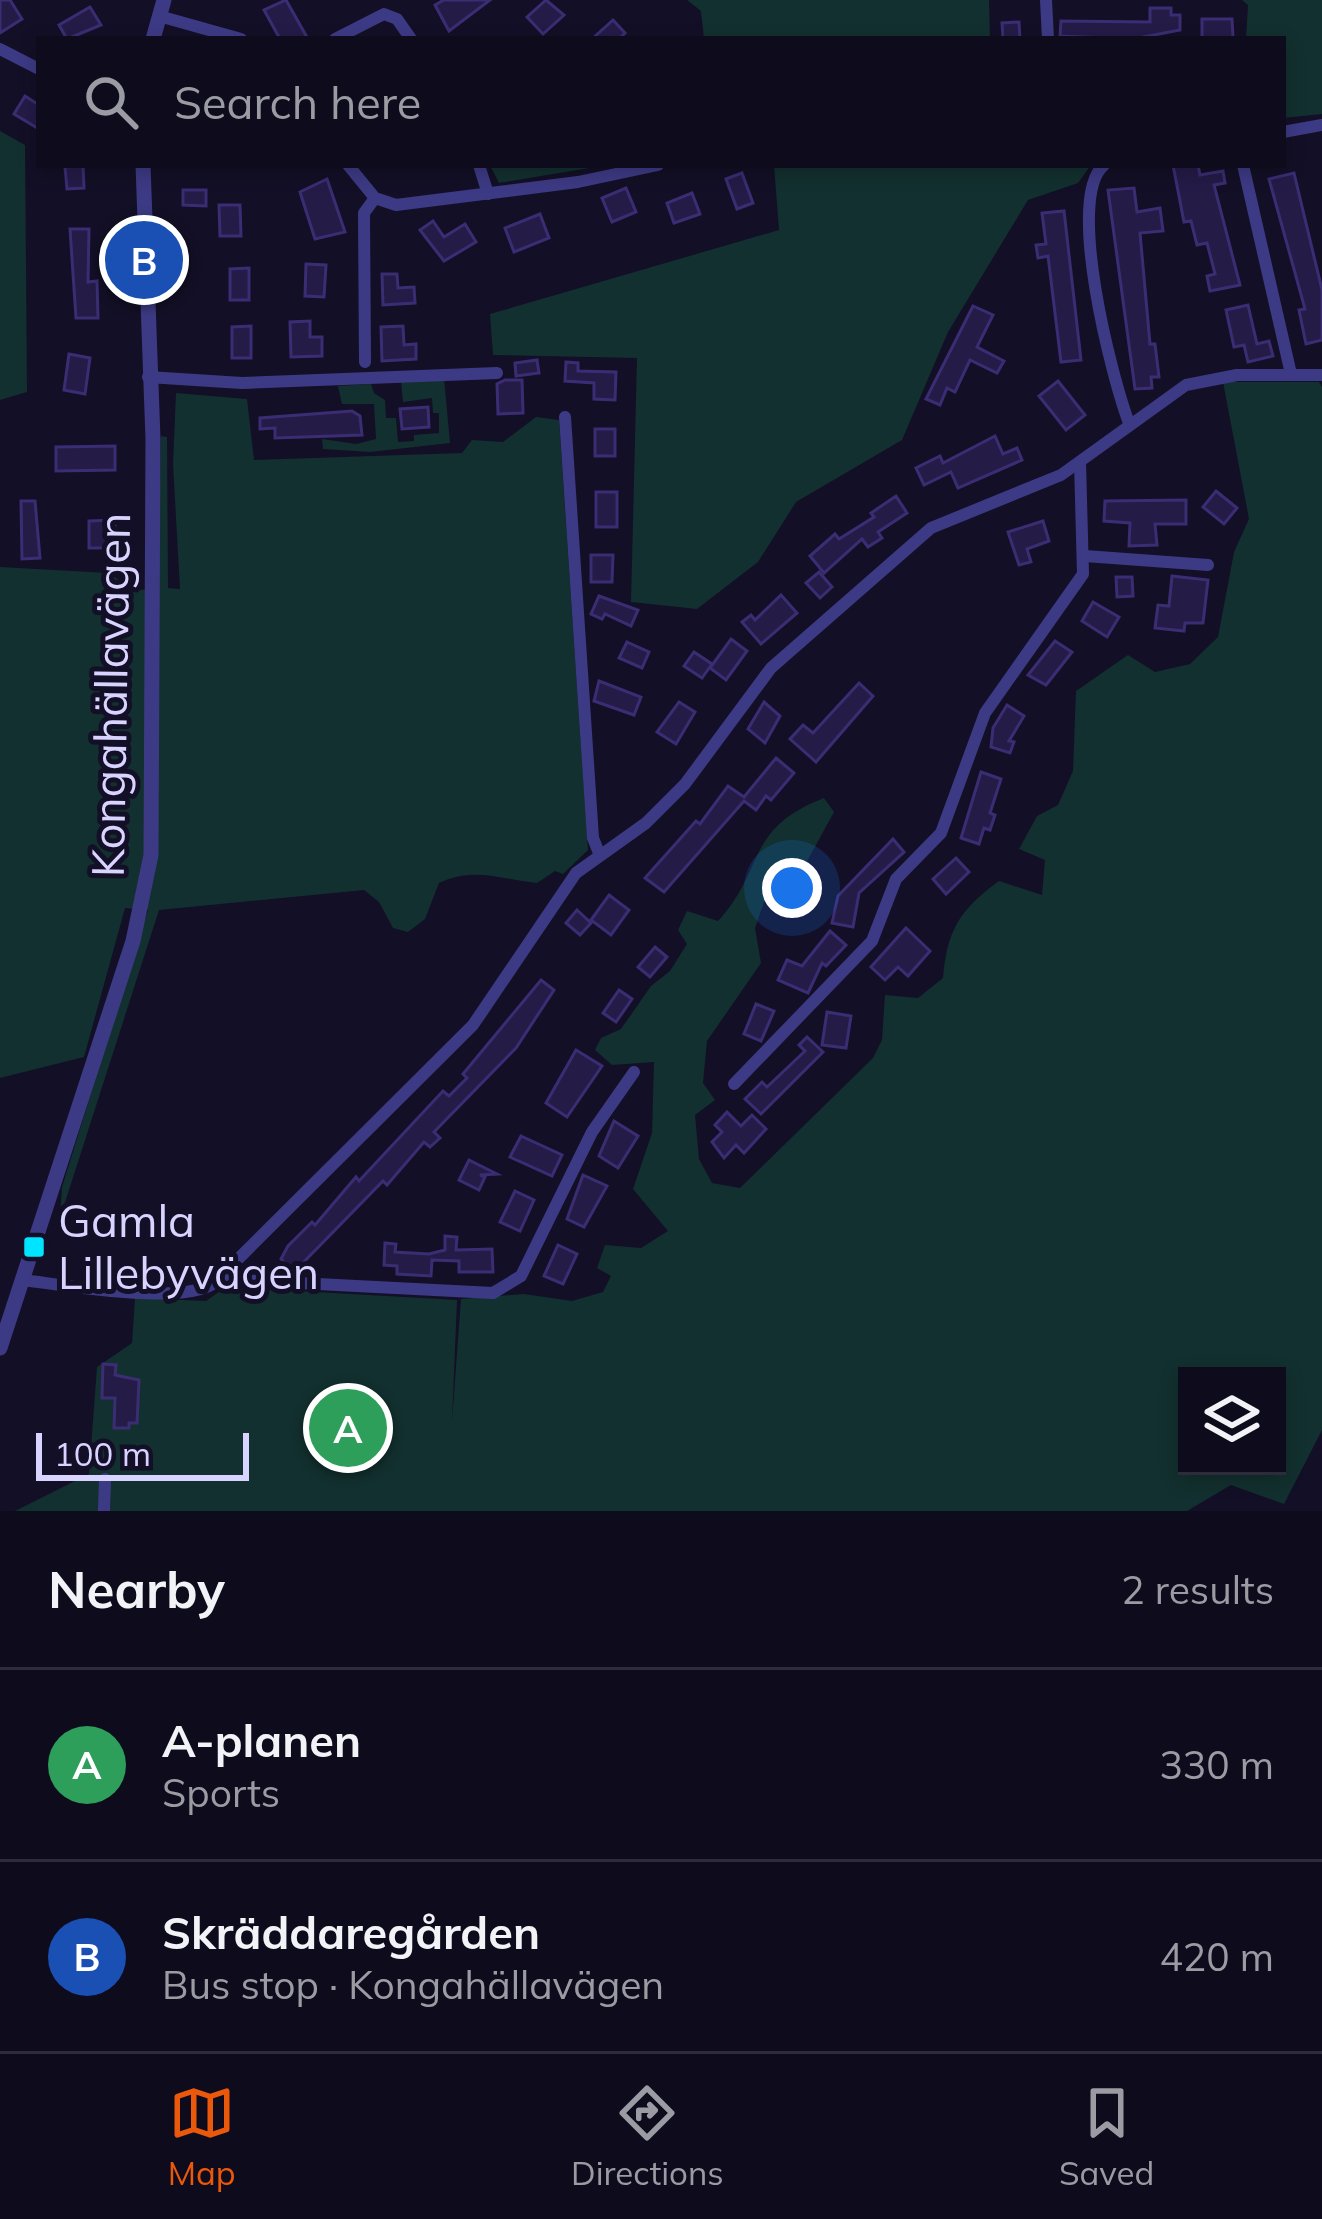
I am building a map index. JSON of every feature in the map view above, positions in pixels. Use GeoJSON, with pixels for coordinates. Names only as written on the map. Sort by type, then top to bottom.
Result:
{"type":"FeatureCollection","features":[{"type":"Feature","properties":{"kind":"street"},"geometry":{"type":"LineString","coordinates":[[1046,0],[1048,36]]}},
{"type":"Feature","properties":{"kind":"street"},"geometry":{"type":"LineString","coordinates":[[161,8],[233,36]]}},
{"type":"Feature","properties":{"kind":"street"},"geometry":{"type":"LineString","coordinates":[[341,36],[384,14],[397,19],[409,36]]}},
{"type":"Feature","properties":{"kind":"street"},"geometry":{"type":"LineString","coordinates":[[0,49],[36,67]]}},
{"type":"Feature","properties":{"kind":"street"},"geometry":{"type":"LineString","coordinates":[[1286,131],[1322,124]]}},
{"type":"Feature","properties":{"kind":"street","name":"Kongahällavägen"},"geometry":{"type":"LineString","coordinates":[[0,1348],[133,941],[151,855],[143,168]]}},
{"type":"Feature","properties":{"kind":"street"},"geometry":{"type":"LineString","coordinates":[[350,168],[375,198],[415,205],[640,168]]}},
{"type":"Feature","properties":{"kind":"street"},"geometry":{"type":"LineString","coordinates":[[479,168],[488,194]]}},
{"type":"Feature","properties":{"kind":"street"},"geometry":{"type":"LineString","coordinates":[[1101,168],[1092,179],[1088,208],[1106,359],[1129,423]]}},
{"type":"Feature","properties":{"kind":"street"},"geometry":{"type":"LineString","coordinates":[[1245,168],[1291,374]]}},
{"type":"Feature","properties":{"kind":"street"},"geometry":{"type":"LineString","coordinates":[[365,362],[364,213],[375,198]]}},
{"type":"Feature","properties":{"kind":"street"},"geometry":{"type":"LineString","coordinates":[[148,377],[242,383],[497,373]]}},
{"type":"Feature","properties":{"kind":"street"},"geometry":{"type":"LineString","coordinates":[[23,1280],[194,1293],[221,1279],[473,1025],[565,886],[599,853],[646,823],[686,784],[771,668],[931,527],[1081,462],[1163,397],[1202,379],[1322,374]]}},
{"type":"Feature","properties":{"kind":"street"},"geometry":{"type":"LineString","coordinates":[[565,417],[593,838],[599,853]]}},
{"type":"Feature","properties":{"kind":"street"},"geometry":{"type":"LineString","coordinates":[[734,1084],[872,941],[896,879],[927,853],[945,825],[985,713],[1040,630],[1075,588],[1085,556],[1081,462]]}},
{"type":"Feature","properties":{"kind":"street"},"geometry":{"type":"LineString","coordinates":[[1085,556],[1208,565]]}},
{"type":"Feature","properties":{"kind":"street"},"geometry":{"type":"LineString","coordinates":[[221,1279],[494,1293],[507,1288],[521,1276],[592,1132],[634,1072]]}},
{"type":"Feature","properties":{"kind":"street"},"geometry":{"type":"LineString","coordinates":[[104,1511],[105,1479]]}},
{"type":"Feature","properties":{"kind":"green space"},"geometry":{"type":"Polygon","coordinates":[[[687,0],[989,0],[990,36],[704,36],[701,11],[687,0]]]}},
{"type":"Feature","properties":{"kind":"green space"},"geometry":{"type":"Polygon","coordinates":[[[1242,0],[1322,0],[1322,114],[1286,118],[1286,36],[1246,36],[1248,5],[1242,0]]]}},
{"type":"Feature","properties":{"kind":"green space"},"geometry":{"type":"Polygon","coordinates":[[[0,131],[25,145],[27,392],[0,400],[0,131]]]}},
{"type":"Feature","properties":{"kind":"green space"},"geometry":{"type":"Polygon","coordinates":[[[492,168],[589,168],[499,183],[492,168]]]}},
{"type":"Feature","properties":{"kind":"green space"},"geometry":{"type":"Polygon","coordinates":[[[774,168],[1089,168],[1078,183],[1028,200],[948,332],[902,440],[796,502],[758,562],[697,609],[631,602],[637,358],[493,355],[490,314],[779,230],[774,168]]]}},
{"type":"Feature","properties":{"kind":"green space"},"geometry":{"type":"Polygon","coordinates":[[[444,378],[450,443],[370,452],[323,449],[322,439],[356,444],[376,439],[374,404],[342,404],[338,386],[371,384],[374,393],[385,400],[386,418],[396,418],[398,442],[414,441],[414,435],[439,433],[439,413],[433,413],[432,398],[403,402],[401,380],[444,378]]]}},
{"type":"Feature","properties":{"kind":"green space"},"geometry":{"type":"Polygon","coordinates":[[[1223,382],[1319,382],[1322,1430],[1284,1504],[1231,1485],[1187,1511],[15,1511],[89,1474],[97,1367],[132,1343],[135,1298],[206,1301],[226,1287],[457,1300],[452,1421],[461,1299],[524,1294],[572,1301],[603,1292],[611,1276],[597,1268],[605,1245],[641,1248],[668,1231],[633,1189],[652,1133],[654,1062],[612,1065],[595,1050],[601,1038],[621,1029],[651,986],[670,971],[687,944],[678,930],[687,911],[718,921],[780,823],[824,798],[834,812],[793,887],[768,891],[755,928],[761,963],[707,1041],[703,1083],[715,1100],[695,1115],[699,1159],[712,1183],[740,1188],[873,1058],[882,1040],[885,995],[918,998],[943,978],[952,934],[974,902],[999,881],[1042,895],[1045,860],[1019,849],[1037,816],[1058,805],[1073,771],[1076,691],[1128,655],[1155,672],[1190,664],[1218,637],[1234,552],[1249,519],[1223,382]]]}},
{"type":"Feature","properties":{"kind":"green space"},"geometry":{"type":"Polygon","coordinates":[[[176,393],[247,399],[254,460],[462,453],[472,440],[503,442],[536,417],[559,420],[588,850],[563,874],[555,871],[537,883],[465,875],[439,883],[425,919],[408,932],[393,928],[379,902],[364,890],[159,910],[60,1218],[62,1187],[148,910],[125,908],[84,1057],[0,1078],[0,567],[108,573],[135,590],[158,589],[161,436],[167,437],[168,588],[180,589],[173,464],[176,393]]]}},
{"type":"Feature","properties":{"kind":"building"},"geometry":{"type":"Polygon","coordinates":[[[0,0],[10,0],[22,19],[0,33],[0,0]]]}},
{"type":"Feature","properties":{"kind":"building"},"geometry":{"type":"Polygon","coordinates":[[[286,0],[306,36],[278,36],[264,10],[286,0]]]}},
{"type":"Feature","properties":{"kind":"building"},"geometry":{"type":"Polygon","coordinates":[[[444,0],[490,0],[449,31],[435,5],[444,0]]]}},
{"type":"Feature","properties":{"kind":"building"},"geometry":{"type":"Polygon","coordinates":[[[546,0],[564,15],[543,34],[527,17],[546,0]]]}},
{"type":"Feature","properties":{"kind":"building"},"geometry":{"type":"Polygon","coordinates":[[[90,7],[101,25],[65,36],[59,25],[90,7]]]}},
{"type":"Feature","properties":{"kind":"building"},"geometry":{"type":"Polygon","coordinates":[[[1150,8],[1171,8],[1171,15],[1180,15],[1180,30],[1149,36],[1060,36],[1061,21],[1150,22],[1150,8]]]}},
{"type":"Feature","properties":{"kind":"building"},"geometry":{"type":"Polygon","coordinates":[[[1202,19],[1232,19],[1233,36],[1202,36],[1202,19]]]}},
{"type":"Feature","properties":{"kind":"building"},"geometry":{"type":"Polygon","coordinates":[[[613,20],[625,33],[622,36],[595,36],[613,20]]]}},
{"type":"Feature","properties":{"kind":"building"},"geometry":{"type":"Polygon","coordinates":[[[1019,22],[1020,36],[1003,36],[1002,23],[1019,22]]]}},
{"type":"Feature","properties":{"kind":"building"},"geometry":{"type":"Polygon","coordinates":[[[25,96],[36,103],[36,127],[14,114],[25,96]]]}},
{"type":"Feature","properties":{"kind":"building"},"geometry":{"type":"Polygon","coordinates":[[[65,168],[83,168],[84,188],[67,189],[65,168]]]}},
{"type":"Feature","properties":{"kind":"building"},"geometry":{"type":"Polygon","coordinates":[[[1174,168],[1199,168],[1200,175],[1223,171],[1225,183],[1214,185],[1240,285],[1210,291],[1207,276],[1215,274],[1207,243],[1197,245],[1191,221],[1184,222],[1174,168]]]}},
{"type":"Feature","properties":{"kind":"building"},"geometry":{"type":"Polygon","coordinates":[[[742,173],[753,203],[737,209],[726,179],[742,173]]]}},
{"type":"Feature","properties":{"kind":"building"},"geometry":{"type":"Polygon","coordinates":[[[1294,173],[1322,290],[1322,340],[1306,344],[1299,310],[1305,309],[1269,179],[1294,173]]]}},
{"type":"Feature","properties":{"kind":"building"},"geometry":{"type":"Polygon","coordinates":[[[327,179],[345,232],[315,239],[300,192],[327,179]]]}},
{"type":"Feature","properties":{"kind":"building"},"geometry":{"type":"Polygon","coordinates":[[[626,188],[636,212],[612,222],[602,198],[626,188]]]}},
{"type":"Feature","properties":{"kind":"building"},"geometry":{"type":"Polygon","coordinates":[[[1134,188],[1137,212],[1160,208],[1163,231],[1140,233],[1150,344],[1155,344],[1159,377],[1151,377],[1152,388],[1135,389],[1108,190],[1134,188]]]}},
{"type":"Feature","properties":{"kind":"building"},"geometry":{"type":"Polygon","coordinates":[[[183,190],[206,190],[206,206],[183,205],[183,190]]]}},
{"type":"Feature","properties":{"kind":"building"},"geometry":{"type":"Polygon","coordinates":[[[692,193],[700,214],[674,223],[667,203],[692,193]]]}},
{"type":"Feature","properties":{"kind":"building"},"geometry":{"type":"Polygon","coordinates":[[[219,205],[240,205],[241,236],[220,236],[219,205]]]}},
{"type":"Feature","properties":{"kind":"building"},"geometry":{"type":"Polygon","coordinates":[[[1064,211],[1081,360],[1061,362],[1048,256],[1038,258],[1036,245],[1046,244],[1042,213],[1064,211]]]}},
{"type":"Feature","properties":{"kind":"building"},"geometry":{"type":"Polygon","coordinates":[[[540,214],[549,238],[514,252],[505,228],[540,214]]]}},
{"type":"Feature","properties":{"kind":"building"},"geometry":{"type":"Polygon","coordinates":[[[433,221],[444,237],[465,224],[476,242],[444,261],[420,230],[433,221]]]}},
{"type":"Feature","properties":{"kind":"building"},"geometry":{"type":"Polygon","coordinates":[[[70,229],[89,229],[88,282],[97,281],[98,318],[76,318],[70,229]]]}},
{"type":"Feature","properties":{"kind":"building"},"geometry":{"type":"Polygon","coordinates":[[[306,264],[326,265],[324,297],[305,296],[306,264]]]}},
{"type":"Feature","properties":{"kind":"building"},"geometry":{"type":"Polygon","coordinates":[[[249,268],[249,300],[230,300],[230,269],[249,268]]]}},
{"type":"Feature","properties":{"kind":"building"},"geometry":{"type":"Polygon","coordinates":[[[382,274],[397,274],[398,288],[414,287],[415,303],[383,305],[382,274]]]}},
{"type":"Feature","properties":{"kind":"building"},"geometry":{"type":"Polygon","coordinates":[[[1248,305],[1257,344],[1269,341],[1273,356],[1248,362],[1244,345],[1234,347],[1226,310],[1248,305]]]}},
{"type":"Feature","properties":{"kind":"building"},"geometry":{"type":"Polygon","coordinates":[[[973,306],[993,315],[977,347],[1004,361],[997,373],[970,360],[955,392],[947,388],[940,405],[926,399],[973,306]]]}},
{"type":"Feature","properties":{"kind":"building"},"geometry":{"type":"Polygon","coordinates":[[[310,321],[310,337],[322,337],[322,356],[291,357],[290,322],[310,321]]]}},
{"type":"Feature","properties":{"kind":"building"},"geometry":{"type":"Polygon","coordinates":[[[251,326],[251,358],[232,358],[232,327],[251,326]]]}},
{"type":"Feature","properties":{"kind":"building"},"geometry":{"type":"Polygon","coordinates":[[[403,326],[404,345],[416,344],[416,359],[382,361],[381,327],[403,326]]]}},
{"type":"Feature","properties":{"kind":"building"},"geometry":{"type":"Polygon","coordinates":[[[69,354],[90,358],[85,394],[64,390],[69,354]]]}},
{"type":"Feature","properties":{"kind":"building"},"geometry":{"type":"Polygon","coordinates":[[[537,360],[539,373],[516,376],[515,363],[537,360]]]}},
{"type":"Feature","properties":{"kind":"building"},"geometry":{"type":"Polygon","coordinates":[[[566,362],[578,363],[578,371],[616,372],[615,400],[594,399],[594,383],[565,381],[566,362]]]}},
{"type":"Feature","properties":{"kind":"building"},"geometry":{"type":"Polygon","coordinates":[[[522,380],[523,413],[498,414],[497,384],[522,380]]]}},
{"type":"Feature","properties":{"kind":"building"},"geometry":{"type":"Polygon","coordinates":[[[1058,381],[1085,415],[1066,430],[1039,396],[1058,381]]]}},
{"type":"Feature","properties":{"kind":"building"},"geometry":{"type":"Polygon","coordinates":[[[428,407],[429,427],[402,429],[400,409],[428,407]]]}},
{"type":"Feature","properties":{"kind":"building"},"geometry":{"type":"Polygon","coordinates":[[[352,411],[360,416],[362,435],[275,438],[275,428],[260,429],[260,418],[352,411]]]}},
{"type":"Feature","properties":{"kind":"building"},"geometry":{"type":"Polygon","coordinates":[[[595,429],[615,429],[615,456],[595,456],[595,429]]]}},
{"type":"Feature","properties":{"kind":"building"},"geometry":{"type":"Polygon","coordinates":[[[995,436],[1003,454],[1017,448],[1022,460],[958,488],[951,472],[924,485],[916,468],[940,456],[943,463],[995,436]]]}},
{"type":"Feature","properties":{"kind":"building"},"geometry":{"type":"Polygon","coordinates":[[[115,446],[115,470],[56,471],[56,447],[115,446]]]}},
{"type":"Feature","properties":{"kind":"building"},"geometry":{"type":"Polygon","coordinates":[[[1216,491],[1237,508],[1224,524],[1203,507],[1216,491]]]}},
{"type":"Feature","properties":{"kind":"building"},"geometry":{"type":"Polygon","coordinates":[[[596,492],[617,492],[617,527],[596,527],[596,492]]]}},
{"type":"Feature","properties":{"kind":"building"},"geometry":{"type":"Polygon","coordinates":[[[896,496],[907,513],[878,532],[882,538],[868,547],[862,539],[824,573],[810,556],[835,534],[839,539],[874,517],[871,513],[896,496]]]}},
{"type":"Feature","properties":{"kind":"building"},"geometry":{"type":"Polygon","coordinates":[[[1186,500],[1186,524],[1155,524],[1157,545],[1129,546],[1130,523],[1104,521],[1105,501],[1186,500]]]}},
{"type":"Feature","properties":{"kind":"building"},"geometry":{"type":"Polygon","coordinates":[[[21,501],[35,501],[40,558],[22,559],[21,501]]]}},
{"type":"Feature","properties":{"kind":"building"},"geometry":{"type":"Polygon","coordinates":[[[115,520],[115,548],[89,548],[89,521],[115,520]]]}},
{"type":"Feature","properties":{"kind":"building"},"geometry":{"type":"Polygon","coordinates":[[[1043,521],[1049,541],[1027,549],[1031,562],[1019,565],[1008,532],[1043,521]]]}},
{"type":"Feature","properties":{"kind":"building"},"geometry":{"type":"Polygon","coordinates":[[[591,555],[613,555],[612,582],[591,582],[591,555]]]}},
{"type":"Feature","properties":{"kind":"building"},"geometry":{"type":"Polygon","coordinates":[[[819,572],[832,587],[820,598],[806,583],[819,572]]]}},
{"type":"Feature","properties":{"kind":"building"},"geometry":{"type":"Polygon","coordinates":[[[1172,576],[1208,580],[1203,623],[1185,623],[1184,631],[1155,628],[1158,605],[1169,606],[1172,576]]]}},
{"type":"Feature","properties":{"kind":"building"},"geometry":{"type":"Polygon","coordinates":[[[1116,577],[1132,577],[1133,596],[1117,597],[1116,577]]]}},
{"type":"Feature","properties":{"kind":"building"},"geometry":{"type":"Polygon","coordinates":[[[781,595],[797,613],[761,644],[742,622],[751,615],[755,620],[781,595]]]}},
{"type":"Feature","properties":{"kind":"building"},"geometry":{"type":"Polygon","coordinates":[[[599,596],[638,610],[631,626],[605,614],[602,619],[591,614],[599,596]]]}},
{"type":"Feature","properties":{"kind":"building"},"geometry":{"type":"Polygon","coordinates":[[[1093,602],[1119,617],[1107,637],[1082,621],[1093,602]]]}},
{"type":"Feature","properties":{"kind":"building"},"geometry":{"type":"Polygon","coordinates":[[[731,639],[747,651],[726,680],[710,668],[731,639]]]}},
{"type":"Feature","properties":{"kind":"building"},"geometry":{"type":"Polygon","coordinates":[[[1055,641],[1072,652],[1046,685],[1028,675],[1055,641]]]}},
{"type":"Feature","properties":{"kind":"building"},"geometry":{"type":"Polygon","coordinates":[[[627,642],[649,652],[642,668],[619,658],[627,642]]]}},
{"type":"Feature","properties":{"kind":"building"},"geometry":{"type":"Polygon","coordinates":[[[694,652],[712,664],[702,678],[684,666],[694,652]]]}},
{"type":"Feature","properties":{"kind":"building"},"geometry":{"type":"Polygon","coordinates":[[[599,681],[641,697],[634,715],[594,701],[599,681]]]}},
{"type":"Feature","properties":{"kind":"building"},"geometry":{"type":"Polygon","coordinates":[[[859,683],[873,696],[816,762],[790,739],[803,725],[813,733],[859,683]]]}},
{"type":"Feature","properties":{"kind":"building"},"geometry":{"type":"Polygon","coordinates":[[[679,702],[695,712],[676,744],[657,732],[679,702]]]}},
{"type":"Feature","properties":{"kind":"building"},"geometry":{"type":"Polygon","coordinates":[[[764,702],[780,716],[765,743],[748,729],[764,702]]]}},
{"type":"Feature","properties":{"kind":"building"},"geometry":{"type":"Polygon","coordinates":[[[1007,705],[1024,716],[1009,741],[1014,742],[1010,753],[991,747],[993,728],[1007,705]]]}},
{"type":"Feature","properties":{"kind":"building"},"geometry":{"type":"Polygon","coordinates":[[[776,758],[794,773],[771,800],[766,796],[756,810],[744,801],[664,892],[645,878],[696,821],[700,824],[728,786],[744,797],[776,758]]]}},
{"type":"Feature","properties":{"kind":"building"},"geometry":{"type":"Polygon","coordinates":[[[981,772],[1001,779],[990,830],[984,828],[979,844],[961,838],[981,772]]]}},
{"type":"Feature","properties":{"kind":"building"},"geometry":{"type":"Polygon","coordinates":[[[893,839],[904,852],[859,893],[853,927],[832,923],[838,896],[893,839]]]}},
{"type":"Feature","properties":{"kind":"building"},"geometry":{"type":"Polygon","coordinates":[[[956,858],[969,872],[946,894],[933,879],[956,858]]]}},
{"type":"Feature","properties":{"kind":"building"},"geometry":{"type":"Polygon","coordinates":[[[609,895],[629,910],[611,935],[591,920],[609,895]]]}},
{"type":"Feature","properties":{"kind":"building"},"geometry":{"type":"Polygon","coordinates":[[[577,910],[591,923],[580,935],[566,923],[577,910]]]}},
{"type":"Feature","properties":{"kind":"building"},"geometry":{"type":"Polygon","coordinates":[[[906,928],[930,951],[908,976],[898,967],[885,980],[871,967],[906,928]]]}},
{"type":"Feature","properties":{"kind":"building"},"geometry":{"type":"Polygon","coordinates":[[[830,931],[846,945],[826,966],[822,963],[808,993],[778,980],[787,960],[802,966],[830,931]]]}},
{"type":"Feature","properties":{"kind":"building"},"geometry":{"type":"Polygon","coordinates":[[[655,947],[667,957],[650,977],[638,967],[655,947]]]}},
{"type":"Feature","properties":{"kind":"building"},"geometry":{"type":"Polygon","coordinates":[[[541,980],[554,990],[516,1048],[434,1132],[440,1138],[430,1147],[424,1142],[387,1185],[383,1181],[294,1272],[281,1259],[288,1246],[312,1222],[315,1225],[356,1177],[359,1181],[443,1091],[449,1096],[467,1078],[463,1074],[541,980]]]}},
{"type":"Feature","properties":{"kind":"building"},"geometry":{"type":"Polygon","coordinates":[[[619,990],[632,999],[616,1022],[603,1013],[619,990]]]}},
{"type":"Feature","properties":{"kind":"building"},"geometry":{"type":"Polygon","coordinates":[[[756,1004],[774,1011],[761,1041],[744,1034],[756,1004]]]}},
{"type":"Feature","properties":{"kind":"building"},"geometry":{"type":"Polygon","coordinates":[[[827,1012],[851,1016],[846,1048],[822,1045],[827,1012]]]}},
{"type":"Feature","properties":{"kind":"building"},"geometry":{"type":"Polygon","coordinates":[[[807,1037],[823,1052],[761,1114],[745,1099],[762,1082],[767,1087],[805,1051],[799,1045],[807,1037]]]}},
{"type":"Feature","properties":{"kind":"building"},"geometry":{"type":"Polygon","coordinates":[[[576,1050],[602,1066],[567,1117],[546,1103],[576,1050]]]}},
{"type":"Feature","properties":{"kind":"building"},"geometry":{"type":"Polygon","coordinates":[[[727,1112],[741,1126],[752,1115],[766,1129],[744,1153],[736,1145],[724,1158],[712,1142],[722,1132],[715,1125],[727,1112]]]}},
{"type":"Feature","properties":{"kind":"building"},"geometry":{"type":"Polygon","coordinates":[[[614,1121],[638,1136],[618,1168],[599,1156],[614,1121]]]}},
{"type":"Feature","properties":{"kind":"building"},"geometry":{"type":"Polygon","coordinates":[[[521,1136],[562,1155],[552,1176],[510,1157],[521,1136]]]}},
{"type":"Feature","properties":{"kind":"building"},"geometry":{"type":"Polygon","coordinates":[[[469,1160],[497,1174],[480,1175],[485,1177],[479,1190],[459,1180],[469,1160]]]}},
{"type":"Feature","properties":{"kind":"building"},"geometry":{"type":"Polygon","coordinates":[[[583,1175],[607,1186],[584,1227],[567,1219],[583,1175]]]}},
{"type":"Feature","properties":{"kind":"building"},"geometry":{"type":"Polygon","coordinates":[[[515,1191],[534,1200],[520,1231],[500,1222],[515,1191]]]}},
{"type":"Feature","properties":{"kind":"building"},"geometry":{"type":"Polygon","coordinates":[[[445,1236],[457,1237],[456,1250],[492,1249],[493,1272],[459,1272],[459,1261],[432,1260],[431,1276],[397,1274],[397,1266],[384,1265],[385,1243],[396,1244],[395,1252],[429,1254],[445,1250],[445,1236]]]}},
{"type":"Feature","properties":{"kind":"building"},"geometry":{"type":"Polygon","coordinates":[[[558,1245],[577,1254],[563,1284],[544,1276],[558,1245]]]}},
{"type":"Feature","properties":{"kind":"building"},"geometry":{"type":"Polygon","coordinates":[[[103,1364],[116,1365],[115,1375],[139,1380],[137,1423],[129,1423],[129,1428],[114,1428],[115,1398],[102,1398],[103,1364]]]}},
{"type":"Feature","properties":{"kind":"place","name":"Skräddaregården"},"geometry":{"type":"Point","coordinates":[144,260]}},
{"type":"Feature","properties":{"kind":"place","name":"Gamla Lillebyvägen"},"geometry":{"type":"Point","coordinates":[34,1247]}},
{"type":"Feature","properties":{"kind":"place","name":"A-planen"},"geometry":{"type":"Point","coordinates":[348,1428]}}]}
